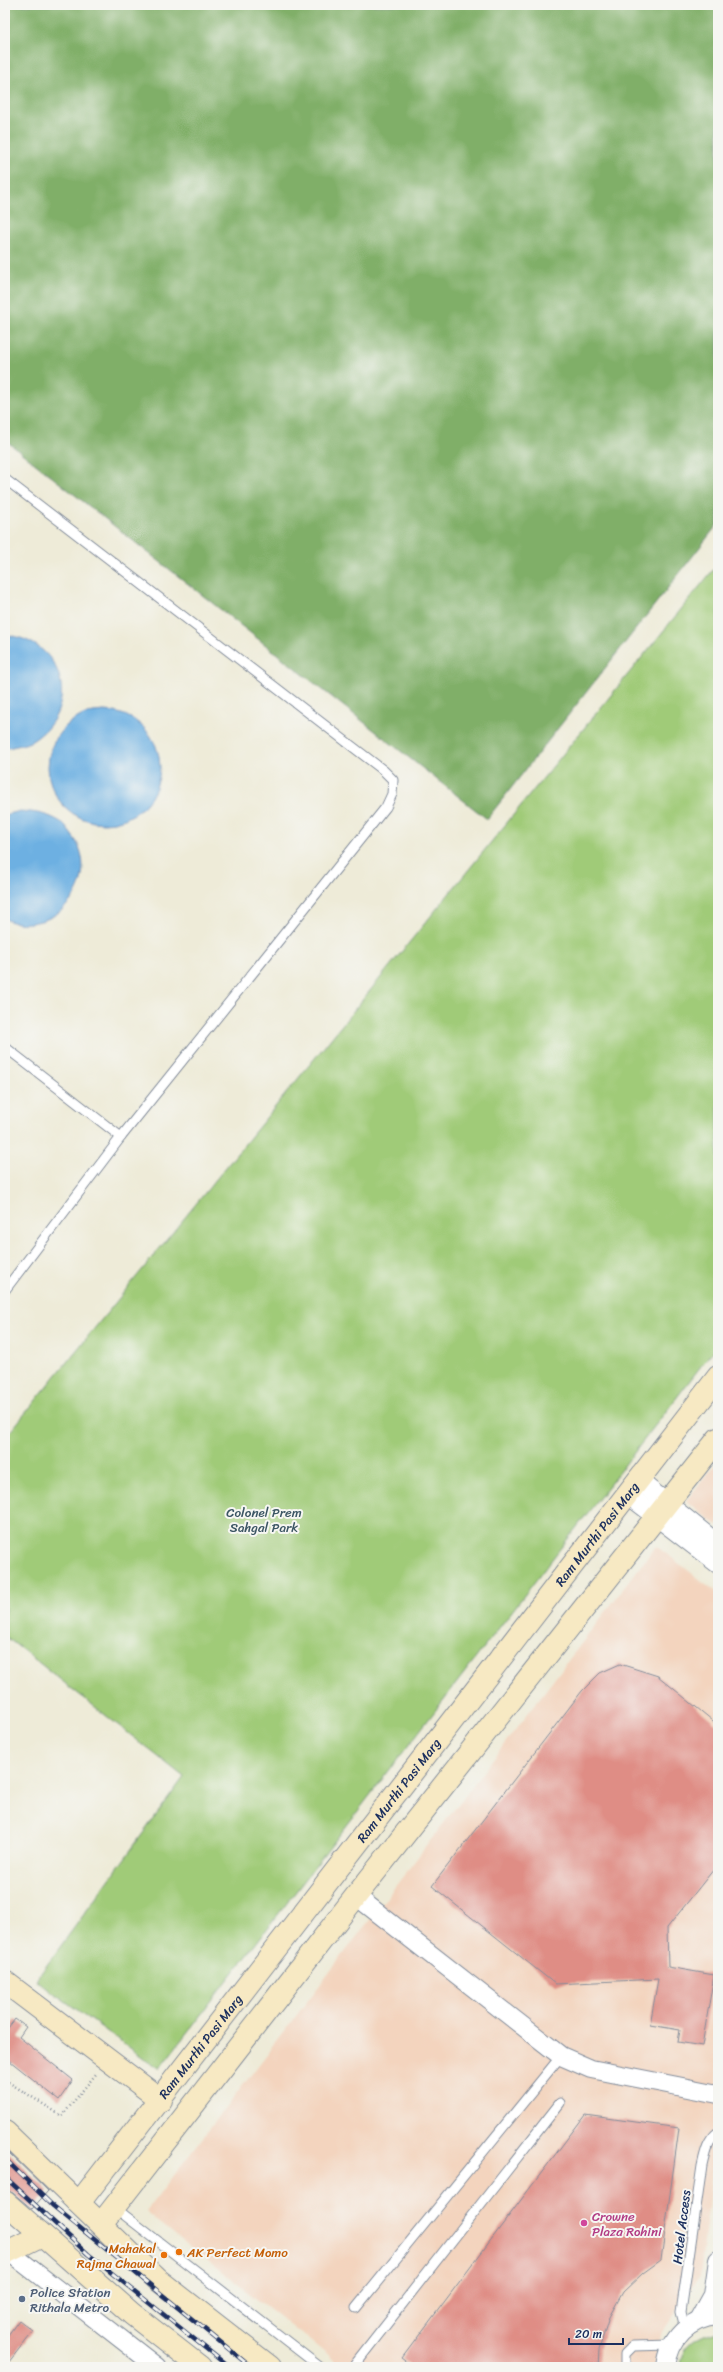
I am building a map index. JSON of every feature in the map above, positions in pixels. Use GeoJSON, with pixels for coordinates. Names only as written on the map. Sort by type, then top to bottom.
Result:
{"type":"FeatureCollection","features":[{"type":"Feature","properties":{"kind":"street","name":"Ram Murthi Pasi Marg"},"geometry":{"type":"LineString","coordinates":[[79,2203],[161,2100],[718,1376]]}},
{"type":"Feature","properties":{"kind":"street"},"geometry":{"type":"LineString","coordinates":[[102,2224],[356,1896],[718,1439]]}},
{"type":"Feature","properties":{"kind":"street"},"geometry":{"type":"LineString","coordinates":[[633,1487],[662,1511],[718,1564]]}},
{"type":"Feature","properties":{"kind":"street"},"geometry":{"type":"LineString","coordinates":[[662,1511],[718,1544]]}},
{"type":"Feature","properties":{"kind":"street"},"geometry":{"type":"LineString","coordinates":[[356,1896],[561,2056],[591,2069],[718,2094]]}},
{"type":"Feature","properties":{"kind":"street"},"geometry":{"type":"LineString","coordinates":[[5,1982],[161,2100]]}},
{"type":"Feature","properties":{"kind":"street"},"geometry":{"type":"LineString","coordinates":[[5,2132],[102,2224],[157,2279],[270,2367]]}},
{"type":"Feature","properties":{"kind":"street"},"geometry":{"type":"LineString","coordinates":[[5,2202],[132,2314],[200,2367]]}},
{"type":"Feature","properties":{"kind":"street"},"geometry":{"type":"LineString","coordinates":[[42,2235],[6,2252],[157,2367]]}},
{"type":"Feature","properties":{"kind":"street"},"geometry":{"type":"LineString","coordinates":[[666,2367],[671,2345],[692,2324],[713,2295],[718,2260]]}},
{"type":"Feature","properties":{"kind":"street"},"geometry":{"type":"LineString","coordinates":[[692,2324],[718,2316]]}},
{"type":"Feature","properties":{"kind":"lane"},"geometry":{"type":"LineString","coordinates":[[5,479],[377,765],[393,780],[392,794],[386,807],[121,1137],[5,1290]]}},
{"type":"Feature","properties":{"kind":"lane"},"geometry":{"type":"LineString","coordinates":[[5,1047],[121,1137]]}},
{"type":"Feature","properties":{"kind":"lane"},"geometry":{"type":"LineString","coordinates":[[356,2308],[561,2056]]}},
{"type":"Feature","properties":{"kind":"lane"},"geometry":{"type":"LineString","coordinates":[[353,2367],[560,2103]]}},
{"type":"Feature","properties":{"kind":"lane","name":"Hotel Access"},"geometry":{"type":"LineString","coordinates":[[692,2324],[681,2312],[705,2150],[713,2136],[718,2132]]}},
{"type":"Feature","properties":{"kind":"lane"},"geometry":{"type":"LineString","coordinates":[[114,2207],[320,2367]]}},
{"type":"Feature","properties":{"kind":"lane"},"geometry":{"type":"LineString","coordinates":[[625,2367],[625,2354],[633,2346],[671,2345]]}},
{"type":"Feature","properties":{"kind":"path"},"geometry":{"type":"LineString","coordinates":[[5,2080],[62,2116],[107,2059]]}},
{"type":"Feature","properties":{"kind":"shaded area"},"geometry":{"type":"Polygon","coordinates":[[[718,1461],[718,1526],[686,1501],[718,1461]]]}},
{"type":"Feature","properties":{"kind":"shaded area"},"geometry":{"type":"Polygon","coordinates":[[[656,1546],[718,1593],[718,2119],[700,2277],[662,2331],[654,2367],[343,2367],[146,2212],[656,1546]]]}},
{"type":"Feature","properties":{"kind":"green space"},"geometry":{"type":"Polygon","coordinates":[[[5,5],[718,5],[718,524],[487,819],[5,440],[5,5]]]}},
{"type":"Feature","properties":{"kind":"green space","name":"Colonel Prem Sahgal Park"},"geometry":{"type":"Polygon","coordinates":[[[718,564],[718,1344],[159,2069],[36,1980],[184,1777],[5,1636],[5,1438],[718,564]]]}},
{"type":"Feature","properties":{"kind":"green space"},"geometry":{"type":"Polygon","coordinates":[[[713,2332],[718,2332],[718,2367],[680,2367],[686,2348],[695,2340],[713,2332]]]}},
{"type":"Feature","properties":{"kind":"water"},"geometry":{"type":"Polygon","coordinates":[[[5,635],[25,640],[41,649],[53,662],[60,678],[61,695],[58,712],[48,727],[32,741],[8,748],[5,747],[5,635]]]}},
{"type":"Feature","properties":{"kind":"water"},"geometry":{"type":"Polygon","coordinates":[[[104,711],[126,715],[144,727],[156,745],[160,767],[156,789],[144,807],[126,819],[104,823],[82,819],[64,807],[52,789],[48,767],[52,745],[64,727],[82,715],[104,711]]]}},
{"type":"Feature","properties":{"kind":"water"},"geometry":{"type":"Polygon","coordinates":[[[20,811],[42,814],[61,822],[68,829],[79,846],[82,859],[82,873],[79,885],[65,908],[54,916],[41,921],[27,923],[18,923],[5,919],[5,815],[20,811]]]}},
{"type":"Feature","properties":{"kind":"building"},"geometry":{"type":"Polygon","coordinates":[[[620,1664],[658,1676],[718,1725],[718,1864],[667,1928],[668,1967],[714,1975],[702,2046],[678,2042],[680,2030],[650,2025],[658,1979],[555,1984],[432,1886],[582,1691],[600,1673],[620,1664]]]}},
{"type":"Feature","properties":{"kind":"building"},"geometry":{"type":"Polygon","coordinates":[[[15,2019],[26,2027],[19,2037],[73,2080],[59,2100],[5,2057],[5,2026],[8,2028],[15,2019]]]}},
{"type":"Feature","properties":{"kind":"building","name":"Crowne Plaza Rohini"},"geometry":{"type":"Polygon","coordinates":[[[585,2115],[679,2128],[661,2260],[643,2273],[623,2292],[609,2317],[599,2350],[598,2367],[414,2367],[402,2358],[585,2115]]]}},
{"type":"Feature","properties":{"kind":"building"},"geometry":{"type":"Polygon","coordinates":[[[5,2149],[48,2191],[32,2209],[13,2193],[5,2190],[5,2149]]]}},
{"type":"Feature","properties":{"kind":"building"},"geometry":{"type":"Polygon","coordinates":[[[19,2320],[33,2331],[5,2367],[5,2339],[19,2320]]]}},
{"type":"Feature","properties":{"kind":"railway"},"geometry":{"type":"LineString","coordinates":[[5,2159],[52,2205],[251,2367]]}},
{"type":"Feature","properties":{"kind":"railway"},"geometry":{"type":"LineString","coordinates":[[5,2177],[88,2254],[229,2367]]}},
{"type":"Feature","properties":{"kind":"place","name":"Crowne Plaza Rohini"},"geometry":{"type":"Point","coordinates":[584,2223]}},
{"type":"Feature","properties":{"kind":"place","name":"AK Perfect Momo"},"geometry":{"type":"Point","coordinates":[179,2252]}},
{"type":"Feature","properties":{"kind":"place","name":"Mahakal Rajma Chawal"},"geometry":{"type":"Point","coordinates":[164,2255]}},
{"type":"Feature","properties":{"kind":"place","name":"Police Station Rithala Metro"},"geometry":{"type":"Point","coordinates":[22,2299]}}]}
